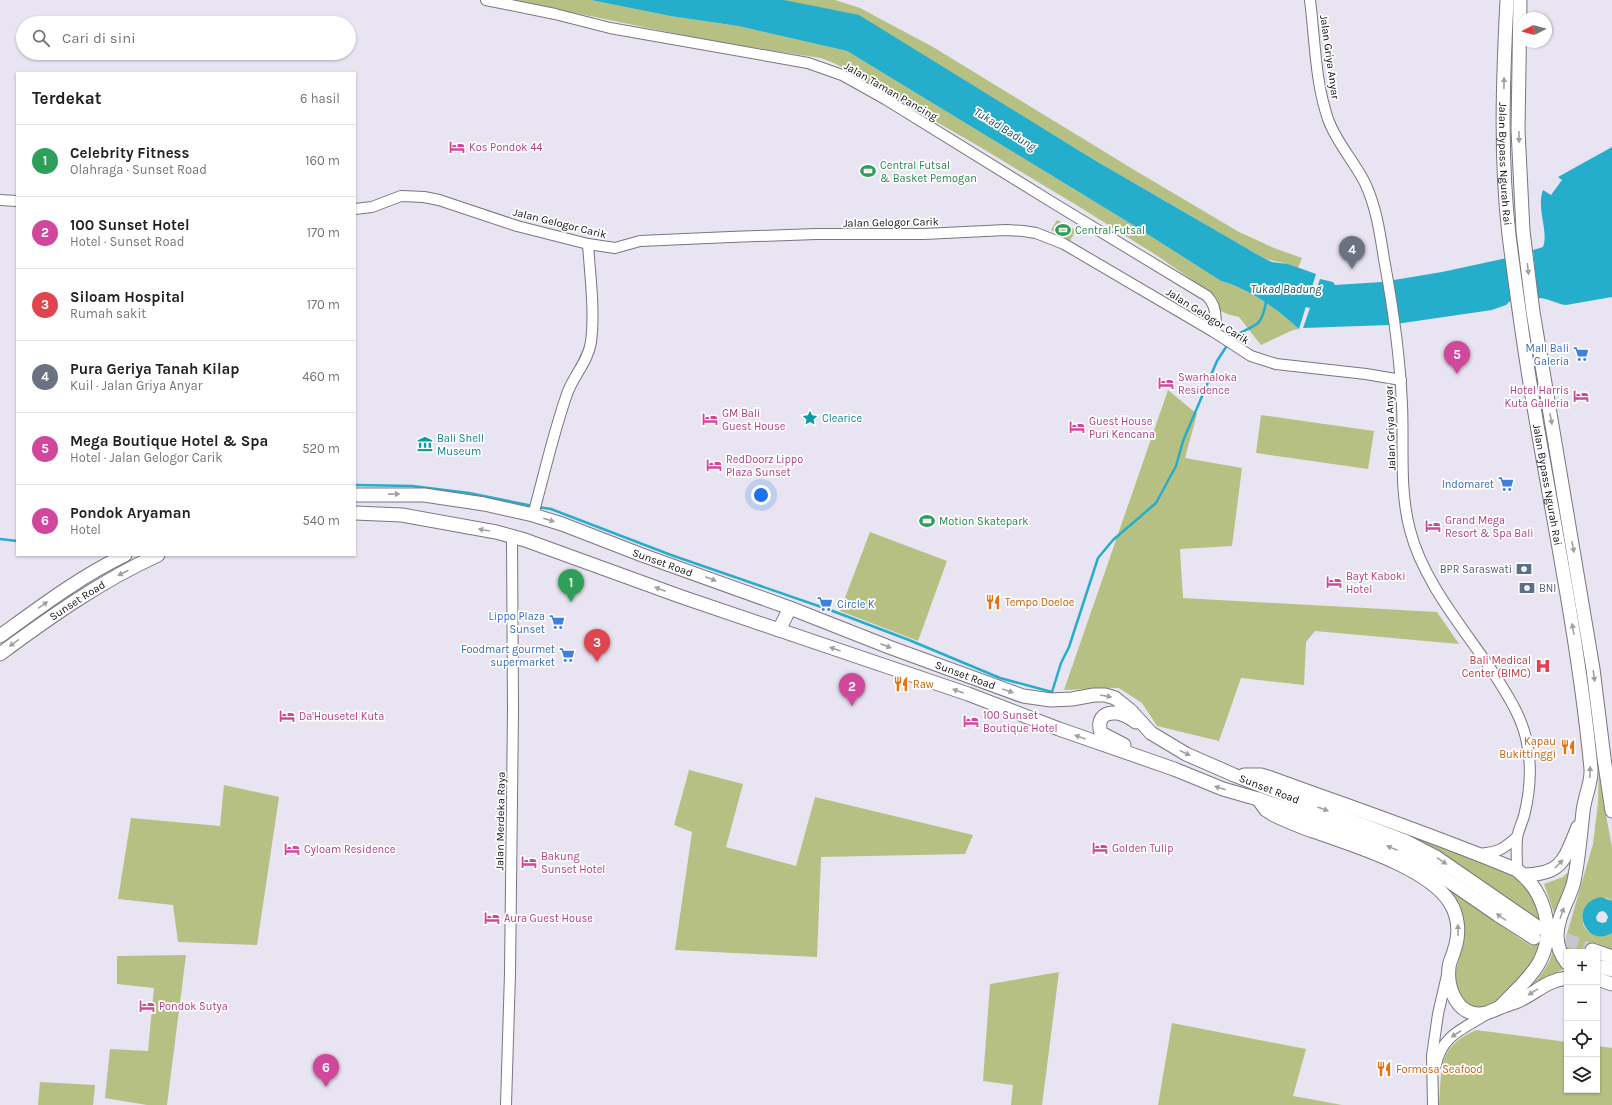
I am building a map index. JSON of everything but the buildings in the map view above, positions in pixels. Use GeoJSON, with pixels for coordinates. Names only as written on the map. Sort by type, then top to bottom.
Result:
{"type":"FeatureCollection","features":[{"type":"Feature","properties":{"kind":"highway","name":"Jalan Bypass Ngurah Rai"},"geometry":{"type":"LineString","coordinates":[[1506,0],[1503,130],[1509,234],[1527,313],[1581,592],[1612,811]]}},
{"type":"Feature","properties":{"kind":"highway","name":"Jalan Bypass Ngurah Rai"},"geometry":{"type":"LineString","coordinates":[[1520,0],[1518,130],[1527,313],[1536,423],[1556,527],[1579,667],[1591,773],[1583,810],[1580,850],[1572,885],[1558,926],[1557,934],[1559,948],[1564,959]]}},
{"type":"Feature","properties":{"kind":"highway","name":"Sunset Road"},"geometry":{"type":"LineString","coordinates":[[356,495],[424,495],[484,504],[533,515],[562,524],[642,555],[790,608],[889,648],[1023,696],[1051,700],[1072,699],[1094,694],[1115,698],[1130,710],[1151,733],[1186,754],[1234,775],[1422,849],[1453,868],[1537,933],[1498,915],[1437,872],[1405,853],[1299,813],[1222,789],[900,670],[779,630],[496,532],[402,515],[356,513]]}},
{"type":"Feature","properties":{"kind":"highway","name":"Sunset Road"},"geometry":{"type":"LineString","coordinates":[[0,636],[59,594],[123,556]]}},
{"type":"Feature","properties":{"kind":"highway","name":"Sunset Road"},"geometry":{"type":"LineString","coordinates":[[0,654],[62,609],[106,582],[156,556]]}},
{"type":"Feature","properties":{"kind":"highway"},"geometry":{"type":"LineString","coordinates":[[779,630],[790,608]]}},
{"type":"Feature","properties":{"kind":"highway"},"geometry":{"type":"LineString","coordinates":[[1151,733],[1128,717],[1116,712],[1102,716],[1100,721],[1101,733],[1132,748],[1157,764]]}},
{"type":"Feature","properties":{"kind":"highway"},"geometry":{"type":"LineString","coordinates":[[1234,775],[1271,778],[1379,818],[1434,836],[1520,873],[1535,875],[1549,872],[1560,864],[1566,855],[1583,810]]}},
{"type":"Feature","properties":{"kind":"highway"},"geometry":{"type":"LineString","coordinates":[[1258,799],[1266,810],[1274,815],[1382,857],[1420,876],[1434,886],[1448,900],[1456,917],[1458,934],[1457,943],[1449,968],[1451,991],[1460,1005],[1471,1013],[1494,1010],[1518,1001],[1552,981],[1564,979]]}},
{"type":"Feature","properties":{"kind":"highway"},"geometry":{"type":"LineString","coordinates":[[1494,1010],[1524,981],[1540,962],[1547,939],[1547,918],[1544,907],[1532,886],[1520,873]]}},
{"type":"Feature","properties":{"kind":"highway"},"geometry":{"type":"LineString","coordinates":[[1600,953],[1612,957]]}},
{"type":"Feature","properties":{"kind":"highway"},"geometry":{"type":"LineString","coordinates":[[1600,967],[1612,970]]}},
{"type":"Feature","properties":{"kind":"street","name":"Jalan Taman Pancing"},"geometry":{"type":"LineString","coordinates":[[486,0],[555,14],[610,28],[808,63],[842,76],[885,100],[1207,296],[1213,304],[1216,312],[1217,322],[1214,332]]}},
{"type":"Feature","properties":{"kind":"street","name":"Jalan Griya Anyar"},"geometry":{"type":"LineString","coordinates":[[1310,0],[1319,78],[1328,118],[1340,143],[1364,182],[1368,192],[1374,208],[1388,278],[1401,380],[1405,503],[1410,530],[1424,569],[1508,697],[1527,740],[1530,761],[1528,790],[1524,816],[1517,837],[1520,873]]}},
{"type":"Feature","properties":{"kind":"street","name":"Jalan Gelogor Carik"},"geometry":{"type":"LineString","coordinates":[[356,209],[372,207],[401,196],[424,197],[440,200],[517,226],[588,244],[616,248],[640,241],[730,237],[816,234],[924,234],[1006,230],[1036,233],[1064,244],[1214,332],[1247,354],[1265,361],[1292,366],[1366,374],[1401,380]]}},
{"type":"Feature","properties":{"kind":"street"},"geometry":{"type":"LineString","coordinates":[[0,200],[16,201]]}},
{"type":"Feature","properties":{"kind":"street"},"geometry":{"type":"LineString","coordinates":[[533,515],[567,394],[582,367],[588,354],[591,342],[592,309],[588,244]]}},
{"type":"Feature","properties":{"kind":"street","name":"Jalan Merdeka Raya"},"geometry":{"type":"LineString","coordinates":[[506,1105],[510,973],[513,711],[512,537]]}},
{"type":"Feature","properties":{"kind":"street"},"geometry":{"type":"LineString","coordinates":[[1478,854],[1499,851],[1517,837]]}},
{"type":"Feature","properties":{"kind":"street"},"geometry":{"type":"LineString","coordinates":[[1433,1105],[1432,1056],[1434,1037],[1449,968]]}},
{"type":"Feature","properties":{"kind":"street"},"geometry":{"type":"LineString","coordinates":[[1433,1079],[1438,1057],[1445,1042],[1451,1036],[1494,1010]]}},
{"type":"Feature","properties":{"kind":"green space"},"geometry":{"type":"Polygon","coordinates":[[[512,0],[591,0],[670,16],[738,26],[847,51],[1133,225],[1221,281],[1242,289],[1263,300],[1299,329],[1293,330],[1261,345],[1239,317],[1219,310],[1217,299],[1214,295],[1156,255],[980,147],[836,64],[821,58],[716,42],[512,0]]]}},
{"type":"Feature","properties":{"kind":"green space"},"geometry":{"type":"Polygon","coordinates":[[[784,0],[835,0],[860,8],[933,47],[1239,232],[1274,248],[1302,258],[1298,268],[1260,256],[1096,161],[945,69],[784,0]]]}},
{"type":"Feature","properties":{"kind":"green space","name":"Central Futsal"},"geometry":{"type":"Polygon","coordinates":[[[1057,220],[1076,230],[1070,241],[1051,230],[1057,220]]]}},
{"type":"Feature","properties":{"kind":"green space"},"geometry":{"type":"Polygon","coordinates":[[[1168,390],[1197,414],[1185,458],[1242,468],[1232,546],[1180,549],[1183,598],[1437,612],[1459,644],[1315,631],[1306,642],[1304,685],[1241,678],[1219,741],[1157,726],[1142,703],[1119,688],[1064,690],[1168,390]]]}},
{"type":"Feature","properties":{"kind":"green space"},"geometry":{"type":"Polygon","coordinates":[[[1261,415],[1374,431],[1368,469],[1256,453],[1261,415]]]}},
{"type":"Feature","properties":{"kind":"green space"},"geometry":{"type":"Polygon","coordinates":[[[870,532],[947,561],[918,641],[840,611],[870,532]]]}},
{"type":"Feature","properties":{"kind":"green space"},"geometry":{"type":"Polygon","coordinates":[[[1599,765],[1604,805],[1612,847],[1612,901],[1607,898],[1586,906],[1583,924],[1587,930],[1592,933],[1612,933],[1612,951],[1600,951],[1600,949],[1567,949],[1566,937],[1593,844],[1598,803],[1599,765]]]}},
{"type":"Feature","properties":{"kind":"green space"},"geometry":{"type":"Polygon","coordinates":[[[689,770],[743,784],[726,847],[796,866],[815,797],[973,835],[965,854],[821,857],[817,957],[675,950],[692,832],[674,825],[689,770]]]}},
{"type":"Feature","properties":{"kind":"green space"},"geometry":{"type":"Polygon","coordinates":[[[224,785],[279,797],[257,945],[178,942],[173,905],[118,899],[131,818],[220,826],[224,785]]]}},
{"type":"Feature","properties":{"kind":"green space"},"geometry":{"type":"Polygon","coordinates":[[[1400,831],[1511,873],[1533,893],[1542,910],[1544,920],[1545,930],[1541,953],[1521,981],[1501,1000],[1481,1009],[1473,1008],[1462,1001],[1457,993],[1454,985],[1464,938],[1464,925],[1457,901],[1450,889],[1532,946],[1544,923],[1444,855],[1400,831]]]}},
{"type":"Feature","properties":{"kind":"green space"},"geometry":{"type":"Polygon","coordinates":[[[1571,869],[1556,919],[1544,884],[1563,877],[1571,869]]]}},
{"type":"Feature","properties":{"kind":"green space"},"geometry":{"type":"Polygon","coordinates":[[[1555,940],[1564,969],[1550,975],[1530,988],[1547,966],[1552,955],[1555,940]]]}},
{"type":"Feature","properties":{"kind":"green space"},"geometry":{"type":"Polygon","coordinates":[[[186,955],[167,1105],[147,1105],[105,1098],[110,1049],[148,1051],[154,988],[117,984],[117,956],[186,955]]]}},
{"type":"Feature","properties":{"kind":"green space"},"geometry":{"type":"Polygon","coordinates":[[[1059,972],[1042,1105],[1011,1105],[1013,1085],[983,1081],[990,984],[1059,972]]]}},
{"type":"Feature","properties":{"kind":"green space"},"geometry":{"type":"Polygon","coordinates":[[[1172,1023],[1306,1049],[1293,1096],[1342,1105],[1158,1105],[1172,1023]]]}},
{"type":"Feature","properties":{"kind":"green space"},"geometry":{"type":"Polygon","coordinates":[[[1476,1030],[1564,1042],[1564,1093],[1600,1093],[1600,1046],[1612,1048],[1612,1105],[1439,1105],[1444,1060],[1448,1051],[1463,1037],[1476,1030]]]}},
{"type":"Feature","properties":{"kind":"green space"},"geometry":{"type":"Polygon","coordinates":[[[40,1082],[95,1085],[93,1105],[38,1105],[40,1082]]]}},
{"type":"Feature","properties":{"kind":"water","name":"Tukad Badung"},"geometry":{"type":"Polygon","coordinates":[[[591,0],[784,0],[859,15],[1096,161],[1260,256],[1272,262],[1288,264],[1316,274],[1299,329],[1263,300],[1242,289],[1221,281],[1133,225],[847,51],[738,26],[670,16],[591,0]]]}},
{"type":"Feature","properties":{"kind":"water"},"geometry":{"type":"Polygon","coordinates":[[[1612,147],[1612,297],[1566,305],[1538,298],[1533,250],[1543,247],[1544,241],[1545,234],[1541,205],[1543,190],[1551,195],[1562,180],[1558,177],[1612,147]]]}},
{"type":"Feature","properties":{"kind":"water","name":"Tukad Badung"},"geometry":{"type":"Polygon","coordinates":[[[1507,258],[1512,299],[1506,305],[1492,310],[1389,325],[1303,328],[1320,279],[1333,282],[1335,285],[1382,282],[1442,272],[1507,258]]]}},
{"type":"Feature","properties":{"kind":"water"},"geometry":{"type":"Polygon","coordinates":[[[1601,897],[1612,901],[1612,933],[1603,936],[1595,935],[1588,930],[1584,924],[1583,916],[1585,908],[1591,901],[1601,897]],[[1603,911],[1599,912],[1596,917],[1597,921],[1602,923],[1606,922],[1608,917],[1603,911]]]}},
{"type":"Feature","properties":{"kind":"waterway","name":"Tukad Badung"},"geometry":{"type":"LineString","coordinates":[[1288,292],[1310,300],[1335,302]]}},
{"type":"Feature","properties":{"kind":"waterway"},"geometry":{"type":"LineString","coordinates":[[1231,340],[1260,321],[1266,302]]}},
{"type":"Feature","properties":{"kind":"waterway"},"geometry":{"type":"LineString","coordinates":[[538,507],[551,509],[671,555],[830,610],[909,640],[1000,678],[1052,692],[1061,663],[1069,647],[1098,558],[1113,540],[1156,503],[1176,466],[1183,441],[1217,361],[1228,344]]}},
{"type":"Feature","properties":{"kind":"waterway"},"geometry":{"type":"LineString","coordinates":[[356,485],[412,486],[469,493],[533,506]]}},
{"type":"Feature","properties":{"kind":"waterway"},"geometry":{"type":"LineString","coordinates":[[0,539],[16,541]]}},
{"type":"Feature","properties":{"kind":"tunnel"},"geometry":{"type":"LineString","coordinates":[[1548,932],[1590,949]]}},
{"type":"Feature","properties":{"kind":"place","name":"Kos Pondok 44"},"geometry":{"type":"Point","coordinates":[457,147]}},
{"type":"Feature","properties":{"kind":"place","name":"Central Futsal & Basket Pemogan"},"geometry":{"type":"Point","coordinates":[868,171]}},
{"type":"Feature","properties":{"kind":"place","name":"Central Futsal"},"geometry":{"type":"Point","coordinates":[1063,230]}},
{"type":"Feature","properties":{"kind":"place","name":"Pura Geriya Tanah Kilap"},"geometry":{"type":"Point","coordinates":[1352,269]}},
{"type":"Feature","properties":{"kind":"place","name":"Mall Bali Galeria"},"geometry":{"type":"Point","coordinates":[1581,354]}},
{"type":"Feature","properties":{"kind":"place","name":"Mega Boutique Hotel & Spa"},"geometry":{"type":"Point","coordinates":[1457,374]}},
{"type":"Feature","properties":{"kind":"place","name":"Swarhaloka Residence"},"geometry":{"type":"Point","coordinates":[1166,383]}},
{"type":"Feature","properties":{"kind":"place","name":"Hotel Harris Kuta Galleria"},"geometry":{"type":"Point","coordinates":[1581,396]}},
{"type":"Feature","properties":{"kind":"place","name":"Clearice"},"geometry":{"type":"Point","coordinates":[810,418]}},
{"type":"Feature","properties":{"kind":"place","name":"GM Bali Guest House"},"geometry":{"type":"Point","coordinates":[710,419]}},
{"type":"Feature","properties":{"kind":"place","name":"Guest House Puri Kencana"},"geometry":{"type":"Point","coordinates":[1077,427]}},
{"type":"Feature","properties":{"kind":"place","name":"Bali Shell Museum"},"geometry":{"type":"Point","coordinates":[425,444]}},
{"type":"Feature","properties":{"kind":"place","name":"RedDoorz Lippo Plaza Sunset"},"geometry":{"type":"Point","coordinates":[714,465]}},
{"type":"Feature","properties":{"kind":"place","name":"Indomaret"},"geometry":{"type":"Point","coordinates":[1506,484]}},
{"type":"Feature","properties":{"kind":"place","name":"Motion Skatepark"},"geometry":{"type":"Point","coordinates":[927,521]}},
{"type":"Feature","properties":{"kind":"place","name":"Grand Mega Resort & Spa Bali"},"geometry":{"type":"Point","coordinates":[1433,526]}},
{"type":"Feature","properties":{"kind":"place","name":"BPR Saraswati"},"geometry":{"type":"Point","coordinates":[1524,569]}},
{"type":"Feature","properties":{"kind":"place","name":"Bayt Kaboki Hotel"},"geometry":{"type":"Point","coordinates":[1334,582]}},
{"type":"Feature","properties":{"kind":"place","name":"BNI"},"geometry":{"type":"Point","coordinates":[1527,588]}},
{"type":"Feature","properties":{"kind":"place","name":"Celebrity Fitness"},"geometry":{"type":"Point","coordinates":[571,602]}},
{"type":"Feature","properties":{"kind":"place","name":"Tempo Doeloe"},"geometry":{"type":"Point","coordinates":[993,602]}},
{"type":"Feature","properties":{"kind":"place","name":"Circle K"},"geometry":{"type":"Point","coordinates":[825,604]}},
{"type":"Feature","properties":{"kind":"place","name":"Lippo Plaza Sunset"},"geometry":{"type":"Point","coordinates":[557,622]}},
{"type":"Feature","properties":{"kind":"place","name":"Foodmart gourmet supermarket"},"geometry":{"type":"Point","coordinates":[567,655]}},
{"type":"Feature","properties":{"kind":"place","name":"Siloam Hospital"},"geometry":{"type":"Point","coordinates":[597,662]}},
{"type":"Feature","properties":{"kind":"place","name":"Bali Medical Center (BIMC)"},"geometry":{"type":"Point","coordinates":[1543,666]}},
{"type":"Feature","properties":{"kind":"place","name":"Raw"},"geometry":{"type":"Point","coordinates":[901,684]}},
{"type":"Feature","properties":{"kind":"place","name":"100 Sunset Hotel"},"geometry":{"type":"Point","coordinates":[852,706]}},
{"type":"Feature","properties":{"kind":"place","name":"Da'Housetel Kuta"},"geometry":{"type":"Point","coordinates":[287,716]}},
{"type":"Feature","properties":{"kind":"place","name":"100 Sunset Boutique Hotel"},"geometry":{"type":"Point","coordinates":[971,721]}},
{"type":"Feature","properties":{"kind":"place","name":"Kapau Bukittinggi"},"geometry":{"type":"Point","coordinates":[1568,747]}},
{"type":"Feature","properties":{"kind":"place","name":"Golden Tulip"},"geometry":{"type":"Point","coordinates":[1100,848]}},
{"type":"Feature","properties":{"kind":"place","name":"Cyloam Residence"},"geometry":{"type":"Point","coordinates":[292,849]}},
{"type":"Feature","properties":{"kind":"place","name":"Bakung Sunset Hotel"},"geometry":{"type":"Point","coordinates":[529,862]}},
{"type":"Feature","properties":{"kind":"place","name":"Aura Guest House"},"geometry":{"type":"Point","coordinates":[492,918]}},
{"type":"Feature","properties":{"kind":"place","name":"Pondok Sutya"},"geometry":{"type":"Point","coordinates":[147,1006]}},
{"type":"Feature","properties":{"kind":"place","name":"Formosa Seafood"},"geometry":{"type":"Point","coordinates":[1384,1069]}},
{"type":"Feature","properties":{"kind":"place","name":"Pondok Aryaman"},"geometry":{"type":"Point","coordinates":[326,1087]}}]}
